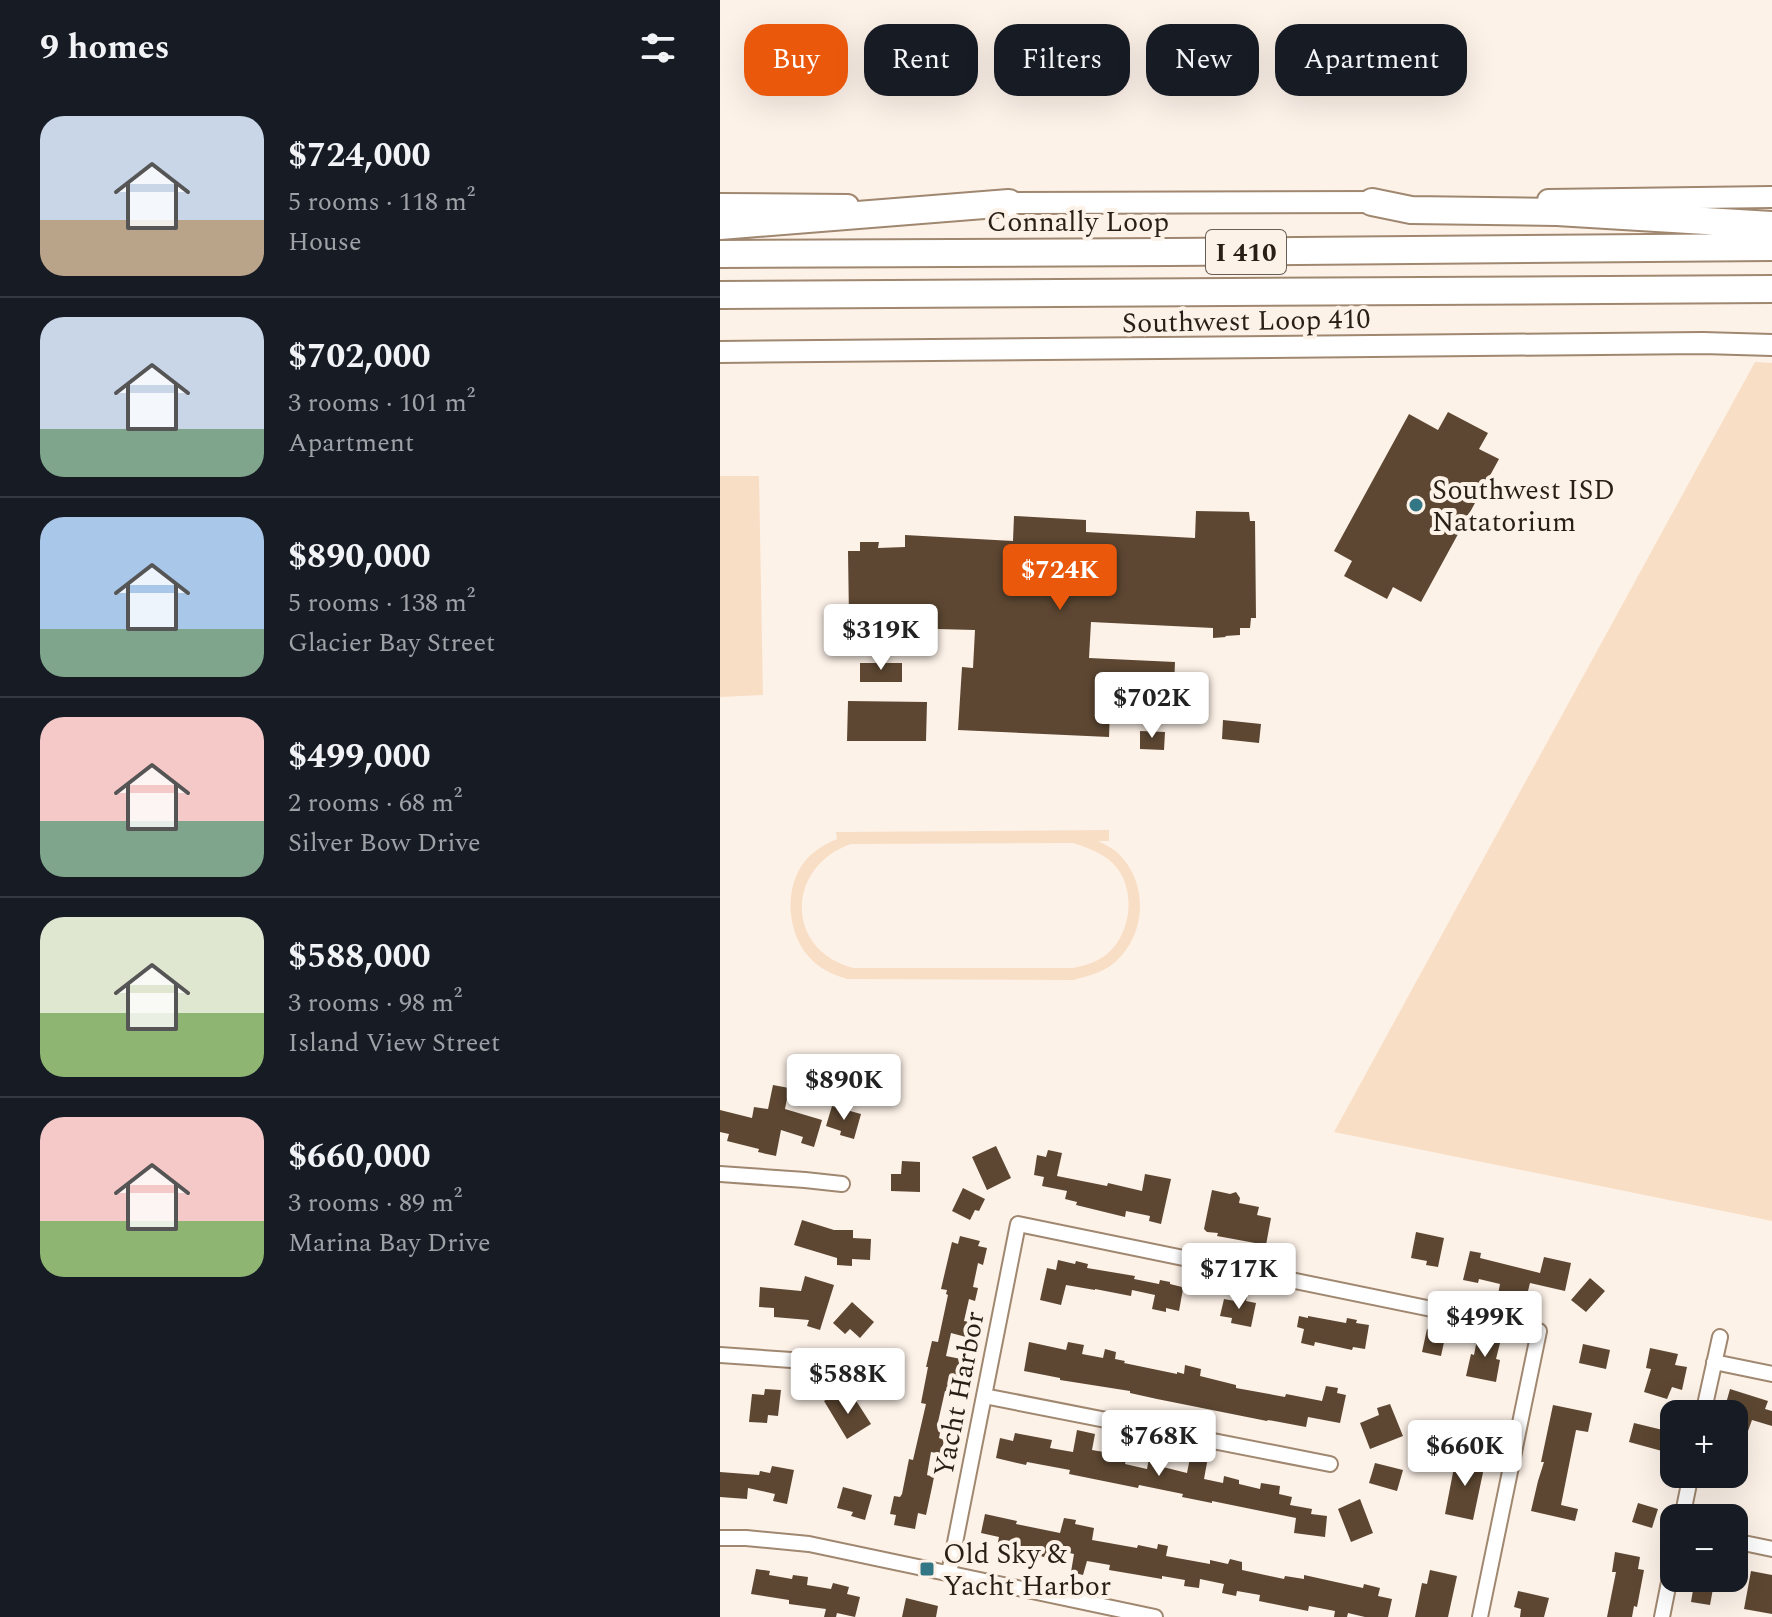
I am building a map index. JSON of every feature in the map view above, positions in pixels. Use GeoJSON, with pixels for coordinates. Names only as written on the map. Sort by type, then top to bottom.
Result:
{"type":"FeatureCollection","features":[{"type":"Feature","properties":{"kind":"highway"},"geometry":{"type":"LineString","coordinates":[[1372,202],[1411,210],[1557,212],[1772,225]]}},
{"type":"Feature","properties":{"kind":"highway"},"geometry":{"type":"LineString","coordinates":[[720,226],[1009,203]]}},
{"type":"Feature","properties":{"kind":"highway","name":"Connally Loop"},"geometry":{"type":"LineString","coordinates":[[720,254],[1772,247]]}},
{"type":"Feature","properties":{"kind":"highway","name":"I 410"},"geometry":{"type":"LineString","coordinates":[[720,298],[771,294],[1766,290]]}},
{"type":"Feature","properties":{"kind":"main road"},"geometry":{"type":"LineString","coordinates":[[720,204],[1772,197]]}},
{"type":"Feature","properties":{"kind":"main road","name":"Southwest Loop 410"},"geometry":{"type":"LineString","coordinates":[[720,352],[1703,343],[1772,345]]}},
{"type":"Feature","properties":{"kind":"street"},"geometry":{"type":"LineString","coordinates":[[720,1174],[842,1184]]}},
{"type":"Feature","properties":{"kind":"street","name":"Yacht Harbor"},"geometry":{"type":"LineString","coordinates":[[949,1573],[1018,1224],[1539,1331],[1480,1617]]}},
{"type":"Feature","properties":{"kind":"street"},"geometry":{"type":"LineString","coordinates":[[1706,1400],[1720,1337]]}},
{"type":"Feature","properties":{"kind":"street"},"geometry":{"type":"LineString","coordinates":[[720,1355],[806,1361]]}},
{"type":"Feature","properties":{"kind":"street"},"geometry":{"type":"LineString","coordinates":[[1714,1362],[1772,1374]]}},
{"type":"Feature","properties":{"kind":"street"},"geometry":{"type":"LineString","coordinates":[[984,1396],[1330,1464]]}},
{"type":"Feature","properties":{"kind":"street"},"geometry":{"type":"LineString","coordinates":[[720,1538],[809,1544],[1155,1617]]}},
{"type":"Feature","properties":{"kind":"street"},"geometry":{"type":"LineString","coordinates":[[1748,1544],[1772,1549]]}},
{"type":"Feature","properties":{"kind":"street"},"geometry":{"type":"LineString","coordinates":[[1662,1617],[1667,1592]]}},
{"type":"Feature","properties":{"kind":"shaded area"},"geometry":{"type":"Polygon","coordinates":[[[1755,362],[1772,363],[1772,1221],[1334,1132],[1755,362]]]}},
{"type":"Feature","properties":{"kind":"shaded area"},"geometry":{"type":"Polygon","coordinates":[[[720,476],[759,476],[763,695],[720,697],[720,476]]]}},
{"type":"Feature","properties":{"kind":"shaded area"},"geometry":{"type":"Polygon","coordinates":[[[1109,830],[1109,841],[1098,841],[1118,853],[1136,881],[1140,910],[1138,925],[1125,952],[1114,963],[1100,972],[1073,980],[847,979],[822,968],[805,952],[798,941],[791,916],[792,889],[802,865],[818,849],[837,839],[836,832],[1109,830]],[[1073,843],[851,844],[829,855],[814,871],[805,889],[802,908],[805,927],[815,945],[831,959],[854,968],[1072,968],[1086,965],[1107,954],[1123,933],[1128,893],[1117,868],[1108,859],[1073,843]]]}},
{"type":"Feature","properties":{"kind":"building","name":"Southwest ISD Natatorium"},"geometry":{"type":"Polygon","coordinates":[[[1448,412],[1488,433],[1479,449],[1499,459],[1421,602],[1393,587],[1387,599],[1344,576],[1352,561],[1334,551],[1409,414],[1438,430],[1448,412]]]}},
{"type":"Feature","properties":{"kind":"building"},"geometry":{"type":"Polygon","coordinates":[[[1196,511],[1249,512],[1250,521],[1255,521],[1256,618],[1251,618],[1250,628],[1240,628],[1240,635],[1213,638],[1213,628],[1091,622],[1089,658],[1175,662],[1173,712],[1110,710],[1109,737],[958,730],[962,667],[973,668],[975,630],[861,627],[861,619],[849,619],[848,551],[860,551],[860,542],[879,542],[878,548],[905,547],[905,535],[1013,541],[1014,516],[1086,520],[1086,532],[1195,538],[1196,511]]]}},
{"type":"Feature","properties":{"kind":"building"},"geometry":{"type":"Polygon","coordinates":[[[860,663],[902,663],[902,682],[860,682],[860,663]]]}},
{"type":"Feature","properties":{"kind":"building"},"geometry":{"type":"Polygon","coordinates":[[[848,701],[927,702],[926,741],[847,741],[848,701]]]}},
{"type":"Feature","properties":{"kind":"building"},"geometry":{"type":"Polygon","coordinates":[[[1223,720],[1261,724],[1259,743],[1222,739],[1223,720]]]}},
{"type":"Feature","properties":{"kind":"building"},"geometry":{"type":"Polygon","coordinates":[[[1140,731],[1165,732],[1164,750],[1140,749],[1140,731]]]}},
{"type":"Feature","properties":{"kind":"building"},"geometry":{"type":"Polygon","coordinates":[[[773,1085],[789,1088],[785,1109],[822,1120],[814,1147],[801,1143],[803,1137],[781,1130],[776,1156],[727,1141],[729,1134],[720,1132],[720,1110],[752,1118],[754,1107],[768,1109],[773,1085]]]}},
{"type":"Feature","properties":{"kind":"building"},"geometry":{"type":"Polygon","coordinates":[[[832,1106],[861,1114],[854,1139],[826,1126],[832,1106]]]}},
{"type":"Feature","properties":{"kind":"building"},"geometry":{"type":"Polygon","coordinates":[[[996,1146],[1011,1178],[987,1190],[972,1157],[996,1146]]]}},
{"type":"Feature","properties":{"kind":"building"},"geometry":{"type":"Polygon","coordinates":[[[1048,1150],[1062,1153],[1057,1176],[1142,1191],[1145,1174],[1171,1179],[1161,1224],[1149,1221],[1150,1216],[1126,1211],[1125,1217],[1076,1205],[1077,1202],[1065,1199],[1067,1191],[1042,1186],[1044,1177],[1034,1175],[1037,1155],[1046,1157],[1048,1150]]]}},
{"type":"Feature","properties":{"kind":"building"},"geometry":{"type":"Polygon","coordinates":[[[902,1161],[920,1162],[920,1192],[891,1191],[891,1174],[901,1174],[902,1161]]]}},
{"type":"Feature","properties":{"kind":"building"},"geometry":{"type":"Polygon","coordinates":[[[963,1188],[985,1199],[970,1220],[952,1211],[963,1188]]]}},
{"type":"Feature","properties":{"kind":"building"},"geometry":{"type":"Polygon","coordinates":[[[1212,1190],[1230,1194],[1236,1192],[1239,1203],[1259,1207],[1257,1215],[1271,1218],[1266,1245],[1217,1236],[1218,1233],[1204,1229],[1212,1190]]]}},
{"type":"Feature","properties":{"kind":"building"},"geometry":{"type":"Polygon","coordinates":[[[802,1220],[834,1230],[853,1230],[853,1238],[871,1239],[870,1260],[852,1259],[852,1266],[837,1265],[837,1258],[794,1245],[802,1220]]]}},
{"type":"Feature","properties":{"kind":"building"},"geometry":{"type":"Polygon","coordinates":[[[1416,1232],[1444,1238],[1438,1267],[1411,1258],[1416,1232]]]}},
{"type":"Feature","properties":{"kind":"building"},"geometry":{"type":"Polygon","coordinates":[[[960,1236],[980,1241],[978,1246],[987,1248],[983,1265],[978,1263],[973,1287],[978,1288],[975,1301],[969,1299],[964,1321],[969,1322],[966,1337],[951,1333],[946,1356],[961,1359],[953,1393],[945,1391],[938,1422],[942,1423],[939,1438],[944,1440],[941,1454],[931,1452],[927,1475],[934,1477],[926,1515],[918,1513],[915,1529],[894,1525],[896,1515],[890,1514],[894,1496],[900,1497],[902,1494],[909,1459],[913,1460],[926,1404],[921,1403],[926,1367],[932,1341],[938,1342],[948,1295],[947,1290],[941,1289],[952,1242],[958,1244],[960,1236]]]}},
{"type":"Feature","properties":{"kind":"building"},"geometry":{"type":"Polygon","coordinates":[[[1470,1251],[1481,1253],[1480,1258],[1540,1273],[1544,1257],[1571,1263],[1565,1291],[1530,1283],[1527,1295],[1512,1297],[1510,1308],[1496,1305],[1500,1284],[1479,1279],[1478,1283],[1463,1280],[1470,1251]]]}},
{"type":"Feature","properties":{"kind":"building"},"geometry":{"type":"Polygon","coordinates":[[[1058,1260],[1075,1264],[1076,1261],[1088,1264],[1087,1268],[1135,1276],[1134,1279],[1159,1284],[1160,1280],[1170,1282],[1182,1287],[1179,1311],[1152,1309],[1155,1295],[1132,1290],[1131,1296],[1066,1285],[1061,1305],[1040,1300],[1047,1268],[1056,1270],[1058,1260]]]}},
{"type":"Feature","properties":{"kind":"building"},"geometry":{"type":"Polygon","coordinates":[[[805,1276],[834,1285],[820,1330],[807,1326],[809,1320],[774,1317],[774,1308],[759,1307],[760,1287],[801,1291],[805,1276]]]}},
{"type":"Feature","properties":{"kind":"building"},"geometry":{"type":"Polygon","coordinates":[[[1590,1278],[1605,1291],[1586,1312],[1571,1300],[1590,1278]]]}},
{"type":"Feature","properties":{"kind":"building"},"geometry":{"type":"Polygon","coordinates":[[[1237,1295],[1256,1303],[1251,1327],[1231,1323],[1232,1318],[1220,1316],[1224,1299],[1235,1301],[1237,1295]]]}},
{"type":"Feature","properties":{"kind":"building"},"geometry":{"type":"Polygon","coordinates":[[[852,1302],[874,1322],[860,1338],[850,1329],[845,1334],[833,1323],[852,1302]]]}},
{"type":"Feature","properties":{"kind":"building"},"geometry":{"type":"Polygon","coordinates":[[[1299,1316],[1346,1323],[1347,1318],[1369,1325],[1365,1349],[1301,1343],[1304,1329],[1297,1327],[1299,1316]]]}},
{"type":"Feature","properties":{"kind":"building"},"geometry":{"type":"Polygon","coordinates":[[[1427,1329],[1446,1333],[1441,1356],[1422,1352],[1427,1329]]]}},
{"type":"Feature","properties":{"kind":"building"},"geometry":{"type":"Polygon","coordinates":[[[1478,1334],[1501,1339],[1496,1359],[1500,1360],[1496,1382],[1466,1376],[1478,1334]]]}},
{"type":"Feature","properties":{"kind":"building"},"geometry":{"type":"Polygon","coordinates":[[[1029,1342],[1066,1350],[1068,1342],[1084,1345],[1082,1354],[1103,1358],[1105,1349],[1116,1352],[1115,1359],[1124,1363],[1177,1374],[1184,1374],[1185,1365],[1201,1369],[1200,1376],[1236,1385],[1236,1388],[1285,1397],[1286,1394],[1322,1401],[1326,1386],[1338,1388],[1337,1393],[1346,1395],[1340,1423],[1308,1417],[1306,1427],[1267,1421],[1024,1371],[1029,1342]]]}},
{"type":"Feature","properties":{"kind":"building"},"geometry":{"type":"Polygon","coordinates":[[[1583,1344],[1610,1350],[1606,1369],[1579,1363],[1583,1344]]]}},
{"type":"Feature","properties":{"kind":"building"},"geometry":{"type":"Polygon","coordinates":[[[1650,1348],[1678,1354],[1675,1365],[1687,1367],[1682,1390],[1672,1387],[1667,1399],[1644,1392],[1651,1369],[1646,1368],[1650,1348]]]}},
{"type":"Feature","properties":{"kind":"building"},"geometry":{"type":"Polygon","coordinates":[[[765,1389],[781,1390],[778,1416],[768,1415],[767,1423],[749,1422],[752,1394],[764,1395],[765,1389]]]}},
{"type":"Feature","properties":{"kind":"building"},"geometry":{"type":"Polygon","coordinates":[[[1730,1389],[1768,1401],[1765,1409],[1772,1411],[1772,1426],[1752,1420],[1748,1431],[1748,1400],[1727,1400],[1730,1389]]]}},
{"type":"Feature","properties":{"kind":"building"},"geometry":{"type":"Polygon","coordinates":[[[837,1393],[844,1406],[855,1399],[871,1424],[847,1439],[824,1401],[837,1393]]]}},
{"type":"Feature","properties":{"kind":"building"},"geometry":{"type":"Polygon","coordinates":[[[1390,1404],[1403,1436],[1370,1449],[1360,1423],[1379,1415],[1377,1408],[1390,1404]]]}},
{"type":"Feature","properties":{"kind":"building"},"geometry":{"type":"Polygon","coordinates":[[[1553,1405],[1592,1413],[1588,1432],[1576,1430],[1561,1505],[1578,1509],[1575,1521],[1531,1511],[1544,1462],[1541,1462],[1553,1405]]]}},
{"type":"Feature","properties":{"kind":"building"},"geometry":{"type":"Polygon","coordinates":[[[1634,1423],[1660,1429],[1660,1450],[1629,1442],[1634,1423]]]}},
{"type":"Feature","properties":{"kind":"building"},"geometry":{"type":"Polygon","coordinates":[[[1077,1430],[1095,1434],[1092,1450],[1127,1456],[1125,1464],[1147,1469],[1149,1459],[1164,1462],[1163,1467],[1187,1473],[1191,1453],[1208,1457],[1204,1479],[1223,1483],[1224,1476],[1239,1480],[1239,1484],[1260,1489],[1261,1483],[1280,1486],[1279,1494],[1292,1497],[1290,1505],[1312,1509],[1311,1514],[1327,1516],[1325,1537],[1294,1533],[1296,1518],[1182,1497],[1183,1494],[1139,1485],[1138,1488],[1069,1474],[1070,1470],[996,1458],[1000,1438],[1013,1441],[1015,1433],[1052,1440],[1050,1448],[1073,1452],[1077,1430]]]}},
{"type":"Feature","properties":{"kind":"building"},"geometry":{"type":"Polygon","coordinates":[[[1456,1457],[1485,1463],[1473,1520],[1445,1514],[1456,1457]]]}},
{"type":"Feature","properties":{"kind":"building"},"geometry":{"type":"Polygon","coordinates":[[[1375,1463],[1403,1470],[1397,1491],[1369,1483],[1375,1463]]]}},
{"type":"Feature","properties":{"kind":"building"},"geometry":{"type":"Polygon","coordinates":[[[772,1466],[794,1470],[787,1504],[773,1501],[775,1494],[748,1488],[747,1499],[720,1497],[720,1472],[759,1475],[760,1471],[770,1473],[772,1466]]]}},
{"type":"Feature","properties":{"kind":"building"},"geometry":{"type":"Polygon","coordinates":[[[843,1487],[872,1495],[865,1520],[851,1516],[853,1512],[837,1508],[843,1487]]]}},
{"type":"Feature","properties":{"kind":"building"},"geometry":{"type":"Polygon","coordinates":[[[1360,1499],[1373,1533],[1351,1542],[1338,1509],[1360,1499]]]}},
{"type":"Feature","properties":{"kind":"building"},"geometry":{"type":"Polygon","coordinates":[[[1638,1503],[1658,1509],[1652,1528],[1632,1522],[1638,1503]]]}},
{"type":"Feature","properties":{"kind":"building"},"geometry":{"type":"Polygon","coordinates":[[[985,1514],[1060,1533],[1064,1518],[1076,1520],[1075,1524],[1094,1528],[1092,1540],[1137,1548],[1138,1545],[1157,1549],[1158,1544],[1168,1546],[1166,1556],[1210,1564],[1210,1560],[1228,1564],[1230,1559],[1242,1562],[1242,1570],[1284,1579],[1285,1576],[1304,1579],[1304,1575],[1363,1588],[1364,1584],[1380,1588],[1378,1596],[1392,1599],[1388,1617],[1348,1613],[1347,1617],[1334,1617],[1335,1611],[1309,1606],[1308,1611],[1259,1601],[1260,1595],[1237,1591],[1236,1596],[1222,1593],[1224,1584],[1200,1579],[1199,1588],[1184,1586],[1185,1580],[1109,1570],[1110,1565],[1087,1561],[1083,1575],[1071,1572],[1074,1554],[1051,1549],[1049,1558],[1035,1555],[1036,1550],[1012,1545],[1011,1550],[997,1547],[999,1537],[981,1533],[985,1514]]]}},
{"type":"Feature","properties":{"kind":"building"},"geometry":{"type":"Polygon","coordinates":[[[1615,1552],[1640,1557],[1638,1569],[1644,1570],[1632,1617],[1607,1617],[1616,1572],[1612,1572],[1615,1552]]]}},
{"type":"Feature","properties":{"kind":"building"},"geometry":{"type":"Polygon","coordinates":[[[756,1569],[792,1579],[793,1575],[808,1577],[807,1585],[831,1589],[833,1583],[849,1587],[847,1594],[860,1597],[855,1617],[837,1613],[836,1617],[824,1617],[826,1609],[751,1594],[756,1569]]]}},
{"type":"Feature","properties":{"kind":"building"},"geometry":{"type":"Polygon","coordinates":[[[1430,1570],[1457,1576],[1448,1617],[1415,1617],[1422,1583],[1427,1584],[1430,1570]]]}},
{"type":"Feature","properties":{"kind":"building"},"geometry":{"type":"Polygon","coordinates":[[[1751,1571],[1772,1575],[1772,1614],[1744,1609],[1751,1571]]]}},
{"type":"Feature","properties":{"kind":"building"},"geometry":{"type":"Polygon","coordinates":[[[1518,1591],[1549,1598],[1544,1617],[1520,1617],[1521,1609],[1514,1607],[1518,1591]]]}},
{"type":"Feature","properties":{"kind":"building"},"geometry":{"type":"Polygon","coordinates":[[[1693,1592],[1712,1592],[1710,1605],[1691,1602],[1693,1592]]]}},
{"type":"Feature","properties":{"kind":"building"},"geometry":{"type":"Polygon","coordinates":[[[906,1598],[938,1606],[936,1617],[902,1617],[906,1598]]]}},
{"type":"Feature","properties":{"kind":"place","name":"Southwest ISD Natatorium"},"geometry":{"type":"Point","coordinates":[1416,505]}},
{"type":"Feature","properties":{"kind":"place","name":"Old Sky & Yacht Harbor"},"geometry":{"type":"Point","coordinates":[927,1569]}}]}
